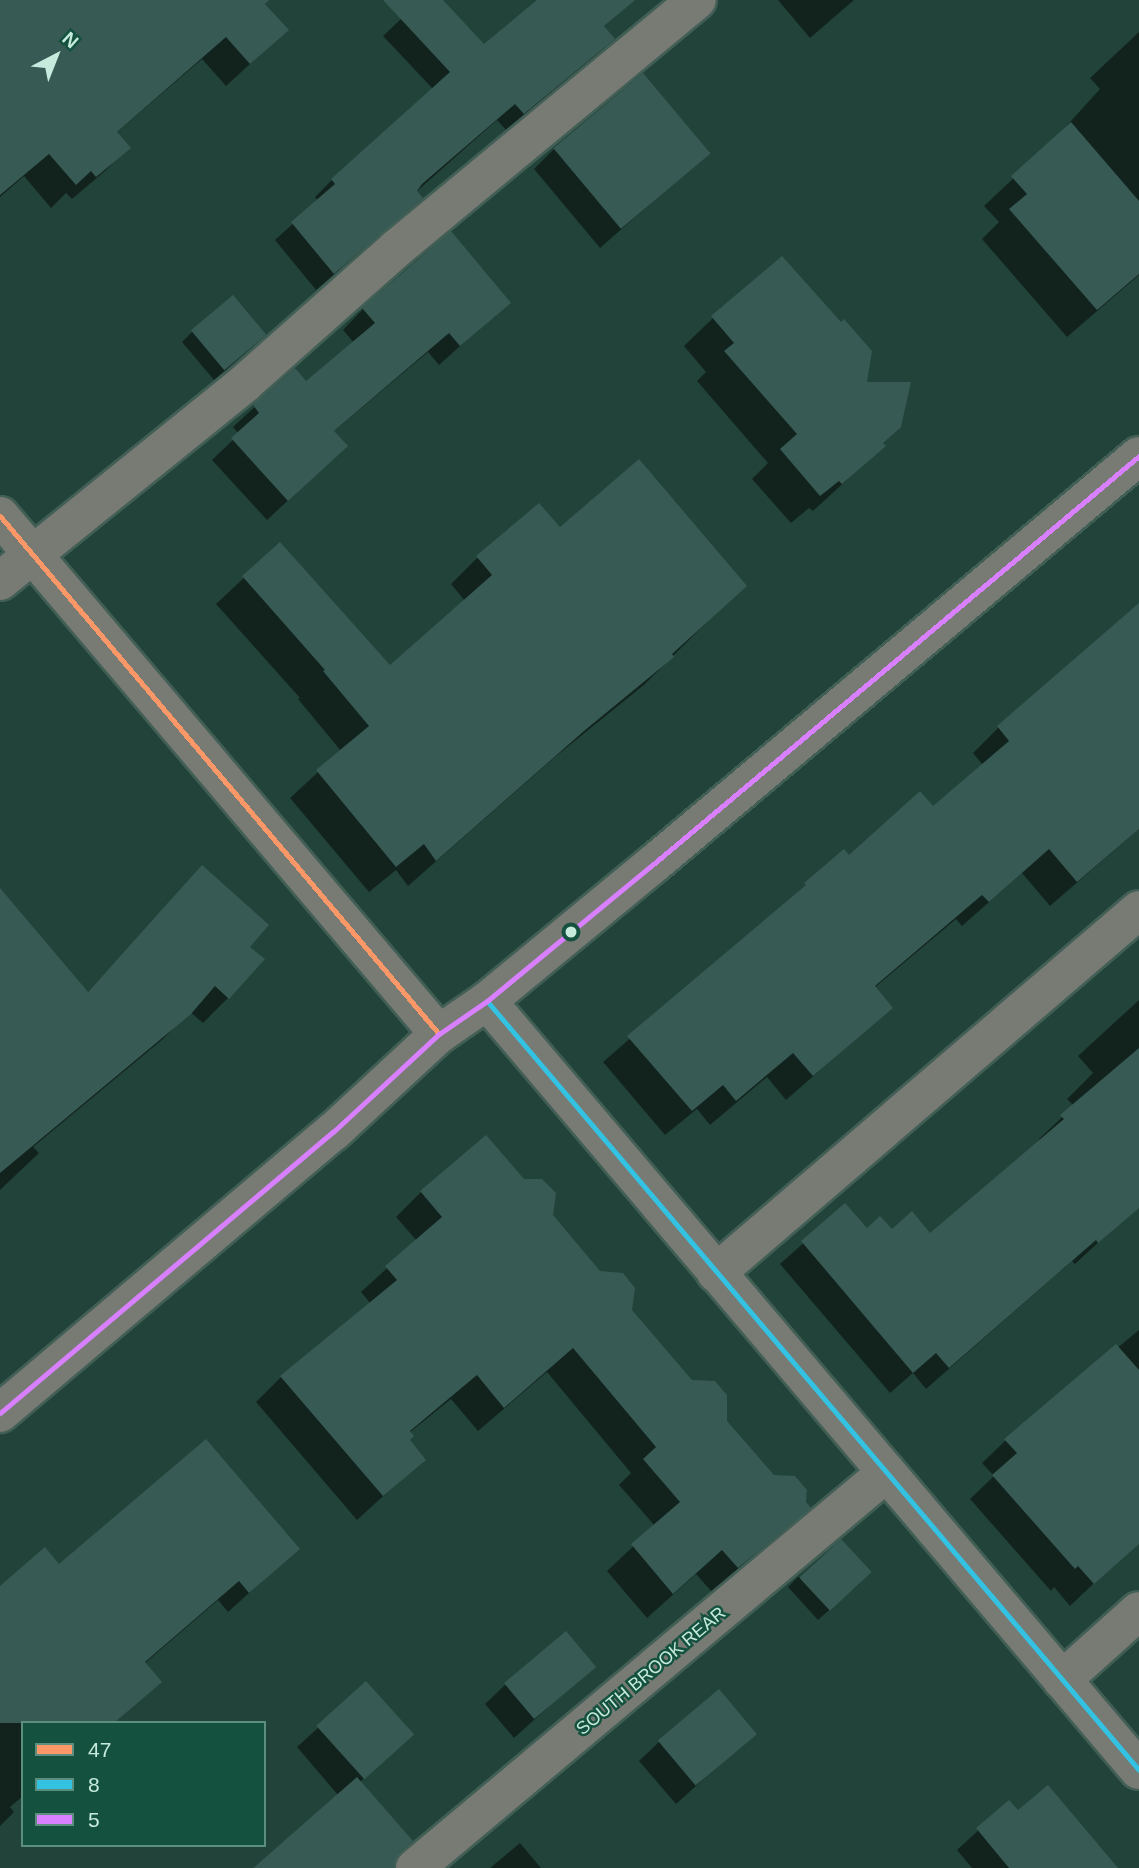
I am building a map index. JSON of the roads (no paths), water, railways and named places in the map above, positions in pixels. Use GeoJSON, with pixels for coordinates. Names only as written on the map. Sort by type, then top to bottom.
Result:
{"type":"FeatureCollection","features":[{"type":"Feature","properties":{"kind":"street"},"geometry":{"type":"LineString","coordinates":[[0,580],[245,383],[397,248],[697,0]]}},
{"type":"Feature","properties":{"kind":"street"},"geometry":{"type":"LineString","coordinates":[[0,1413],[333,1132],[439,1034],[487,1002],[1139,456]]}},
{"type":"Feature","properties":{"kind":"street"},"geometry":{"type":"LineString","coordinates":[[0,516],[439,1034]]}},
{"type":"Feature","properties":{"kind":"street"},"geometry":{"type":"LineString","coordinates":[[716,1273],[1139,910]]}},
{"type":"Feature","properties":{"kind":"street"},"geometry":{"type":"LineString","coordinates":[[487,1002],[1139,1770]]}},
{"type":"Feature","properties":{"kind":"street","name":"SOUTH BROOK REAR"},"geometry":{"type":"LineString","coordinates":[[415,1868],[886,1473]]}},
{"type":"Feature","properties":{"kind":"street"},"geometry":{"type":"LineString","coordinates":[[1062,1680],[1139,1611]]}}]}
